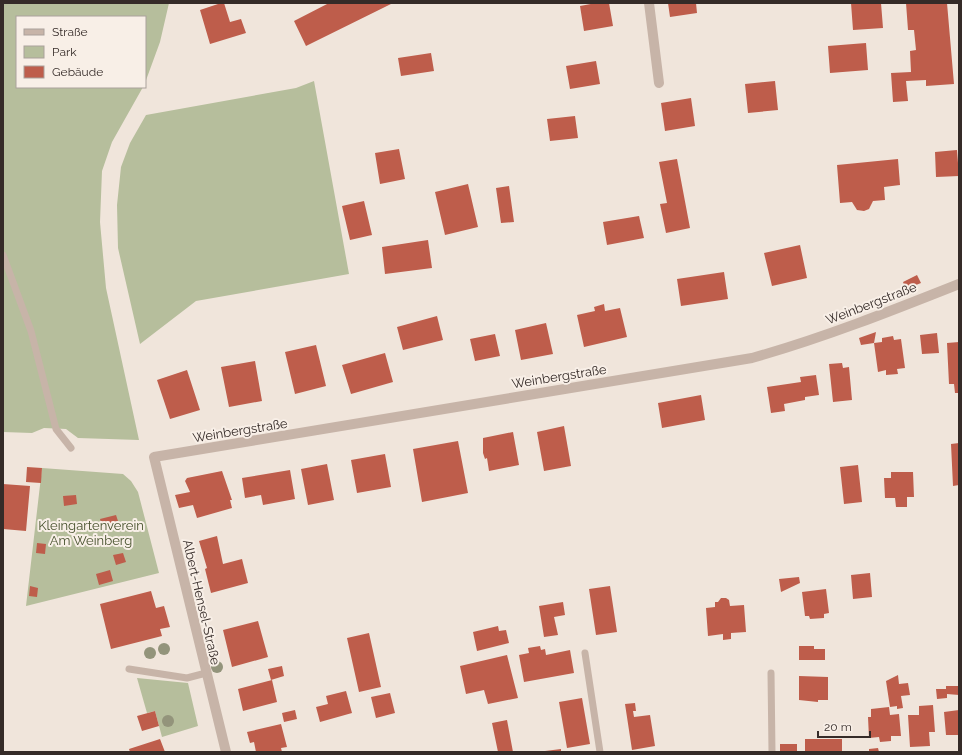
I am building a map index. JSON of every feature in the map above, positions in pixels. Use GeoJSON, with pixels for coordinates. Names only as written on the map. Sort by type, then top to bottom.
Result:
{"type":"FeatureCollection","features":[{"type":"Feature","properties":{"kind":"street"},"geometry":{"type":"LineString","coordinates":[[649,3],[659,83]]}},
{"type":"Feature","properties":{"kind":"street","name":"Weinbergstraße"},"geometry":{"type":"LineString","coordinates":[[154,457],[752,358],[788,348],[959,284]]}},
{"type":"Feature","properties":{"kind":"street","name":"Albert-Hensel-Straße"},"geometry":{"type":"LineString","coordinates":[[154,457],[226,752]]}},
{"type":"Feature","properties":{"kind":"lane"},"geometry":{"type":"LineString","coordinates":[[3,254],[31,332],[56,429],[71,448]]}},
{"type":"Feature","properties":{"kind":"lane"},"geometry":{"type":"LineString","coordinates":[[585,653],[600,752]]}},
{"type":"Feature","properties":{"kind":"lane"},"geometry":{"type":"LineString","coordinates":[[129,669],[187,678],[206,673]]}},
{"type":"Feature","properties":{"kind":"lane"},"geometry":{"type":"LineString","coordinates":[[771,673],[772,752]]}},
{"type":"Feature","properties":{"kind":"green space"},"geometry":{"type":"Polygon","coordinates":[[[3,3],[169,3],[160,42],[146,80],[146,16],[16,16],[16,88],[142,88],[112,142],[102,171],[100,222],[106,288],[139,440],[78,438],[66,429],[44,428],[32,433],[3,432],[3,3]]]}},
{"type":"Feature","properties":{"kind":"green space"},"geometry":{"type":"Polygon","coordinates":[[[314,81],[349,274],[196,301],[140,344],[118,248],[117,205],[121,167],[130,143],[146,115],[296,88],[314,81]]]}},
{"type":"Feature","properties":{"kind":"green space","name":"Kleingartenverein Am Weinberg"},"geometry":{"type":"Polygon","coordinates":[[[42,468],[123,474],[131,481],[138,492],[159,573],[26,606],[42,468]]]}},
{"type":"Feature","properties":{"kind":"green space"},"geometry":{"type":"Polygon","coordinates":[[[137,678],[188,683],[198,726],[162,737],[155,711],[147,713],[137,678]]]}},
{"type":"Feature","properties":{"kind":"building"},"geometry":{"type":"Polygon","coordinates":[[[224,3],[230,22],[241,19],[246,33],[210,44],[200,10],[224,3]]]}},
{"type":"Feature","properties":{"kind":"building"},"geometry":{"type":"Polygon","coordinates":[[[329,3],[393,3],[306,46],[294,21],[329,3]]]}},
{"type":"Feature","properties":{"kind":"building"},"geometry":{"type":"Polygon","coordinates":[[[596,3],[609,3],[613,26],[584,31],[580,6],[596,3]]]}},
{"type":"Feature","properties":{"kind":"building"},"geometry":{"type":"Polygon","coordinates":[[[668,3],[696,3],[697,13],[670,17],[668,3]]]}},
{"type":"Feature","properties":{"kind":"building"},"geometry":{"type":"Polygon","coordinates":[[[851,3],[881,3],[883,28],[853,30],[851,3]]]}},
{"type":"Feature","properties":{"kind":"building"},"geometry":{"type":"Polygon","coordinates":[[[906,3],[947,3],[954,84],[926,86],[926,80],[906,81],[908,101],[893,102],[891,73],[911,72],[910,51],[916,50],[914,30],[908,30],[906,3]]]}},
{"type":"Feature","properties":{"kind":"building"},"geometry":{"type":"Polygon","coordinates":[[[866,43],[868,70],[830,73],[828,46],[866,43]]]}},
{"type":"Feature","properties":{"kind":"building"},"geometry":{"type":"Polygon","coordinates":[[[431,53],[434,71],[401,76],[398,58],[431,53]]]}},
{"type":"Feature","properties":{"kind":"building"},"geometry":{"type":"Polygon","coordinates":[[[596,61],[600,84],[570,89],[566,66],[596,61]]]}},
{"type":"Feature","properties":{"kind":"building"},"geometry":{"type":"Polygon","coordinates":[[[775,81],[778,110],[748,113],[745,84],[775,81]]]}},
{"type":"Feature","properties":{"kind":"building"},"geometry":{"type":"Polygon","coordinates":[[[691,98],[695,126],[665,131],[661,103],[691,98]]]}},
{"type":"Feature","properties":{"kind":"building"},"geometry":{"type":"Polygon","coordinates":[[[575,116],[578,138],[550,141],[547,119],[575,116]]]}},
{"type":"Feature","properties":{"kind":"building"},"geometry":{"type":"Polygon","coordinates":[[[399,149],[405,179],[380,184],[375,153],[399,149]]]}},
{"type":"Feature","properties":{"kind":"building"},"geometry":{"type":"Polygon","coordinates":[[[957,150],[959,176],[936,177],[935,152],[957,150]]]}},
{"type":"Feature","properties":{"kind":"building"},"geometry":{"type":"Polygon","coordinates":[[[677,159],[690,228],[666,233],[660,204],[667,203],[659,162],[677,159]]]}},
{"type":"Feature","properties":{"kind":"building"},"geometry":{"type":"Polygon","coordinates":[[[898,159],[900,185],[884,187],[885,200],[873,201],[869,209],[864,211],[857,210],[852,202],[840,203],[837,165],[898,159]]]}},
{"type":"Feature","properties":{"kind":"building"},"geometry":{"type":"Polygon","coordinates":[[[468,184],[478,227],[445,235],[435,192],[468,184]]]}},
{"type":"Feature","properties":{"kind":"building"},"geometry":{"type":"Polygon","coordinates":[[[509,186],[514,222],[501,223],[496,188],[509,186]]]}},
{"type":"Feature","properties":{"kind":"building"},"geometry":{"type":"Polygon","coordinates":[[[364,201],[372,235],[350,240],[342,206],[364,201]]]}},
{"type":"Feature","properties":{"kind":"building"},"geometry":{"type":"Polygon","coordinates":[[[639,216],[644,238],[607,245],[603,222],[639,216]]]}},
{"type":"Feature","properties":{"kind":"building"},"geometry":{"type":"Polygon","coordinates":[[[428,240],[432,268],[385,274],[382,247],[428,240]]]}},
{"type":"Feature","properties":{"kind":"building"},"geometry":{"type":"Polygon","coordinates":[[[800,245],[807,278],[772,286],[764,253],[800,245]]]}},
{"type":"Feature","properties":{"kind":"building"},"geometry":{"type":"Polygon","coordinates":[[[724,272],[728,299],[681,306],[677,279],[724,272]]]}},
{"type":"Feature","properties":{"kind":"building"},"geometry":{"type":"Polygon","coordinates":[[[917,275],[921,283],[906,289],[903,282],[917,275]]]}},
{"type":"Feature","properties":{"kind":"building"},"geometry":{"type":"Polygon","coordinates":[[[604,304],[605,311],[620,308],[627,337],[584,347],[577,315],[595,311],[594,307],[604,304]]]}},
{"type":"Feature","properties":{"kind":"building"},"geometry":{"type":"Polygon","coordinates":[[[437,316],[443,340],[403,350],[397,327],[437,316]]]}},
{"type":"Feature","properties":{"kind":"building"},"geometry":{"type":"Polygon","coordinates":[[[546,323],[553,354],[521,360],[515,330],[546,323]]]}},
{"type":"Feature","properties":{"kind":"building"},"geometry":{"type":"Polygon","coordinates":[[[876,332],[874,343],[861,345],[859,338],[876,332]]]}},
{"type":"Feature","properties":{"kind":"building"},"geometry":{"type":"Polygon","coordinates":[[[937,333],[939,353],[922,354],[920,335],[937,333]]]}},
{"type":"Feature","properties":{"kind":"building"},"geometry":{"type":"Polygon","coordinates":[[[495,334],[500,356],[475,361],[470,339],[495,334]]]}},
{"type":"Feature","properties":{"kind":"building"},"geometry":{"type":"Polygon","coordinates":[[[893,336],[894,340],[901,339],[905,368],[897,369],[898,374],[886,375],[886,370],[878,372],[874,343],[882,342],[882,338],[893,336]]]}},
{"type":"Feature","properties":{"kind":"building"},"geometry":{"type":"Polygon","coordinates":[[[959,342],[959,393],[955,393],[954,384],[949,384],[947,343],[959,342]]]}},
{"type":"Feature","properties":{"kind":"building"},"geometry":{"type":"Polygon","coordinates":[[[316,345],[326,386],[295,394],[285,352],[316,345]]]}},
{"type":"Feature","properties":{"kind":"building"},"geometry":{"type":"Polygon","coordinates":[[[385,353],[393,382],[351,394],[342,365],[385,353]]]}},
{"type":"Feature","properties":{"kind":"building"},"geometry":{"type":"Polygon","coordinates":[[[255,361],[262,401],[229,407],[221,367],[255,361]]]}},
{"type":"Feature","properties":{"kind":"building"},"geometry":{"type":"Polygon","coordinates":[[[842,363],[843,368],[849,367],[852,400],[833,402],[829,364],[842,363]]]}},
{"type":"Feature","properties":{"kind":"building"},"geometry":{"type":"Polygon","coordinates":[[[187,370],[200,410],[170,419],[157,380],[187,370]]]}},
{"type":"Feature","properties":{"kind":"building"},"geometry":{"type":"Polygon","coordinates":[[[816,375],[819,395],[805,397],[805,400],[784,404],[785,411],[771,413],[767,387],[801,382],[800,377],[816,375]]]}},
{"type":"Feature","properties":{"kind":"building"},"geometry":{"type":"Polygon","coordinates":[[[701,395],[705,420],[662,428],[658,403],[701,395]]]}},
{"type":"Feature","properties":{"kind":"building"},"geometry":{"type":"Polygon","coordinates":[[[564,426],[571,466],[544,471],[537,432],[564,426]]]}},
{"type":"Feature","properties":{"kind":"building"},"geometry":{"type":"Polygon","coordinates":[[[513,432],[519,465],[489,471],[487,458],[485,459],[483,453],[483,438],[513,432]]]}},
{"type":"Feature","properties":{"kind":"building"},"geometry":{"type":"Polygon","coordinates":[[[458,441],[468,493],[422,502],[413,449],[458,441]]]}},
{"type":"Feature","properties":{"kind":"building"},"geometry":{"type":"Polygon","coordinates":[[[959,443],[959,485],[953,486],[951,444],[959,443]]]}},
{"type":"Feature","properties":{"kind":"building"},"geometry":{"type":"Polygon","coordinates":[[[385,454],[391,487],[357,493],[351,460],[385,454]]]}},
{"type":"Feature","properties":{"kind":"building"},"geometry":{"type":"Polygon","coordinates":[[[327,464],[334,500],[308,505],[301,469],[327,464]]]}},
{"type":"Feature","properties":{"kind":"building"},"geometry":{"type":"Polygon","coordinates":[[[858,465],[862,502],[844,504],[840,467],[858,465]]]}},
{"type":"Feature","properties":{"kind":"building"},"geometry":{"type":"Polygon","coordinates":[[[27,467],[42,468],[41,483],[26,482],[27,467]]]}},
{"type":"Feature","properties":{"kind":"building"},"geometry":{"type":"Polygon","coordinates":[[[290,470],[295,499],[263,505],[261,495],[245,498],[242,478],[290,470]]]}},
{"type":"Feature","properties":{"kind":"building"},"geometry":{"type":"Polygon","coordinates":[[[222,471],[232,500],[230,500],[232,508],[197,518],[193,505],[179,508],[175,495],[190,492],[185,481],[187,478],[222,471]]]}},
{"type":"Feature","properties":{"kind":"building"},"geometry":{"type":"Polygon","coordinates":[[[891,472],[913,472],[914,497],[907,497],[907,507],[896,507],[895,498],[885,498],[884,478],[891,478],[891,472]]]}},
{"type":"Feature","properties":{"kind":"building"},"geometry":{"type":"Polygon","coordinates":[[[3,484],[30,486],[26,531],[3,529],[3,484]]]}},
{"type":"Feature","properties":{"kind":"building"},"geometry":{"type":"Polygon","coordinates":[[[76,495],[77,504],[64,506],[63,496],[76,495]]]}},
{"type":"Feature","properties":{"kind":"building"},"geometry":{"type":"Polygon","coordinates":[[[116,515],[118,521],[102,526],[100,519],[116,515]]]}},
{"type":"Feature","properties":{"kind":"building"},"geometry":{"type":"Polygon","coordinates":[[[217,536],[223,564],[242,559],[248,583],[211,593],[205,569],[207,568],[199,541],[217,536]]]}},
{"type":"Feature","properties":{"kind":"building"},"geometry":{"type":"Polygon","coordinates":[[[37,543],[46,544],[45,554],[36,553],[37,543]]]}},
{"type":"Feature","properties":{"kind":"building"},"geometry":{"type":"Polygon","coordinates":[[[123,553],[126,562],[116,565],[113,555],[123,553]]]}},
{"type":"Feature","properties":{"kind":"building"},"geometry":{"type":"Polygon","coordinates":[[[110,570],[113,581],[99,585],[96,574],[110,570]]]}},
{"type":"Feature","properties":{"kind":"building"},"geometry":{"type":"Polygon","coordinates":[[[870,573],[872,597],[853,599],[851,575],[870,573]]]}},
{"type":"Feature","properties":{"kind":"building"},"geometry":{"type":"Polygon","coordinates":[[[799,577],[800,583],[781,592],[779,579],[799,577]]]}},
{"type":"Feature","properties":{"kind":"building"},"geometry":{"type":"Polygon","coordinates":[[[30,586],[38,588],[37,597],[29,596],[30,586]]]}},
{"type":"Feature","properties":{"kind":"building"},"geometry":{"type":"Polygon","coordinates":[[[610,586],[617,632],[596,635],[589,589],[610,586]]]}},
{"type":"Feature","properties":{"kind":"building"},"geometry":{"type":"Polygon","coordinates":[[[826,589],[829,613],[824,614],[824,618],[810,619],[809,616],[805,616],[802,592],[826,589]]]}},
{"type":"Feature","properties":{"kind":"building"},"geometry":{"type":"Polygon","coordinates":[[[151,591],[156,608],[164,606],[170,627],[160,629],[162,636],[111,649],[100,604],[151,591]]]}},
{"type":"Feature","properties":{"kind":"building"},"geometry":{"type":"Polygon","coordinates":[[[721,598],[726,598],[729,600],[730,606],[744,605],[746,632],[731,633],[731,639],[723,640],[723,634],[708,636],[706,608],[715,607],[715,602],[718,602],[721,598]]]}},
{"type":"Feature","properties":{"kind":"building"},"geometry":{"type":"Polygon","coordinates":[[[563,602],[565,615],[554,617],[558,635],[544,637],[539,606],[563,602]]]}},
{"type":"Feature","properties":{"kind":"building"},"geometry":{"type":"Polygon","coordinates":[[[258,621],[268,657],[232,667],[223,630],[258,621]]]}},
{"type":"Feature","properties":{"kind":"building"},"geometry":{"type":"Polygon","coordinates":[[[498,626],[499,631],[506,630],[509,643],[477,651],[473,632],[498,626]]]}},
{"type":"Feature","properties":{"kind":"building"},"geometry":{"type":"Polygon","coordinates":[[[369,633],[381,687],[359,692],[347,638],[369,633]]]}},
{"type":"Feature","properties":{"kind":"building"},"geometry":{"type":"Polygon","coordinates":[[[540,646],[541,650],[545,649],[546,655],[570,650],[574,673],[524,682],[519,655],[529,653],[528,648],[540,646]]]}},
{"type":"Feature","properties":{"kind":"building"},"geometry":{"type":"Polygon","coordinates":[[[799,646],[814,646],[814,649],[825,649],[825,660],[799,660],[799,646]]]}},
{"type":"Feature","properties":{"kind":"building"},"geometry":{"type":"Polygon","coordinates":[[[507,655],[518,698],[488,704],[484,690],[466,694],[460,666],[507,655]]]}},
{"type":"Feature","properties":{"kind":"building"},"geometry":{"type":"Polygon","coordinates":[[[282,666],[284,676],[271,680],[268,669],[282,666]]]}},
{"type":"Feature","properties":{"kind":"building"},"geometry":{"type":"Polygon","coordinates":[[[898,675],[899,684],[908,683],[910,695],[901,696],[903,708],[897,709],[897,706],[890,707],[886,681],[898,675]]]}},
{"type":"Feature","properties":{"kind":"building"},"geometry":{"type":"Polygon","coordinates":[[[799,676],[828,677],[828,700],[818,700],[818,702],[799,700],[799,676]]]}},
{"type":"Feature","properties":{"kind":"building"},"geometry":{"type":"Polygon","coordinates":[[[272,680],[277,702],[243,711],[238,689],[272,680]]]}},
{"type":"Feature","properties":{"kind":"building"},"geometry":{"type":"Polygon","coordinates":[[[946,686],[959,686],[959,695],[947,694],[947,698],[937,699],[936,689],[946,689],[946,686]]]}},
{"type":"Feature","properties":{"kind":"building"},"geometry":{"type":"Polygon","coordinates":[[[346,691],[352,713],[320,722],[316,707],[328,704],[326,696],[346,691]]]}},
{"type":"Feature","properties":{"kind":"building"},"geometry":{"type":"Polygon","coordinates":[[[390,693],[395,713],[376,718],[371,697],[390,693]]]}},
{"type":"Feature","properties":{"kind":"building"},"geometry":{"type":"Polygon","coordinates":[[[582,698],[590,744],[567,748],[559,702],[582,698]]]}},
{"type":"Feature","properties":{"kind":"building"},"geometry":{"type":"Polygon","coordinates":[[[635,703],[636,711],[633,711],[634,717],[650,715],[655,746],[632,750],[625,704],[635,703]]]}},
{"type":"Feature","properties":{"kind":"building"},"geometry":{"type":"Polygon","coordinates":[[[933,705],[935,732],[929,732],[930,746],[910,747],[908,715],[919,715],[919,706],[933,705]]]}},
{"type":"Feature","properties":{"kind":"building"},"geometry":{"type":"Polygon","coordinates":[[[889,707],[890,715],[899,714],[901,736],[891,736],[891,741],[880,742],[879,737],[869,738],[868,717],[871,717],[871,709],[889,707]]]}},
{"type":"Feature","properties":{"kind":"building"},"geometry":{"type":"Polygon","coordinates":[[[295,710],[297,719],[284,722],[282,713],[295,710]]]}},
{"type":"Feature","properties":{"kind":"building"},"geometry":{"type":"Polygon","coordinates":[[[959,710],[959,735],[946,735],[944,712],[959,710]]]}},
{"type":"Feature","properties":{"kind":"building"},"geometry":{"type":"Polygon","coordinates":[[[155,711],[159,726],[142,731],[137,716],[155,711]]]}},
{"type":"Feature","properties":{"kind":"building"},"geometry":{"type":"Polygon","coordinates":[[[507,720],[513,752],[498,752],[492,723],[507,720]]]}},
{"type":"Feature","properties":{"kind":"building"},"geometry":{"type":"Polygon","coordinates":[[[281,724],[287,747],[281,748],[282,752],[256,752],[254,742],[250,743],[247,732],[281,724]]]}},
{"type":"Feature","properties":{"kind":"building"},"geometry":{"type":"Polygon","coordinates":[[[160,739],[165,752],[130,752],[129,749],[160,739]]]}},
{"type":"Feature","properties":{"kind":"building"},"geometry":{"type":"Polygon","coordinates":[[[805,739],[842,739],[842,752],[805,752],[805,739]]]}},
{"type":"Feature","properties":{"kind":"building"},"geometry":{"type":"Polygon","coordinates":[[[780,744],[797,744],[797,752],[780,752],[780,744]]]}},
{"type":"Feature","properties":{"kind":"building"},"geometry":{"type":"Polygon","coordinates":[[[878,748],[879,752],[869,752],[869,749],[878,748]]]}},
{"type":"Feature","properties":{"kind":"building"},"geometry":{"type":"Polygon","coordinates":[[[561,749],[561,752],[545,752],[545,751],[561,749]]]}}]}
